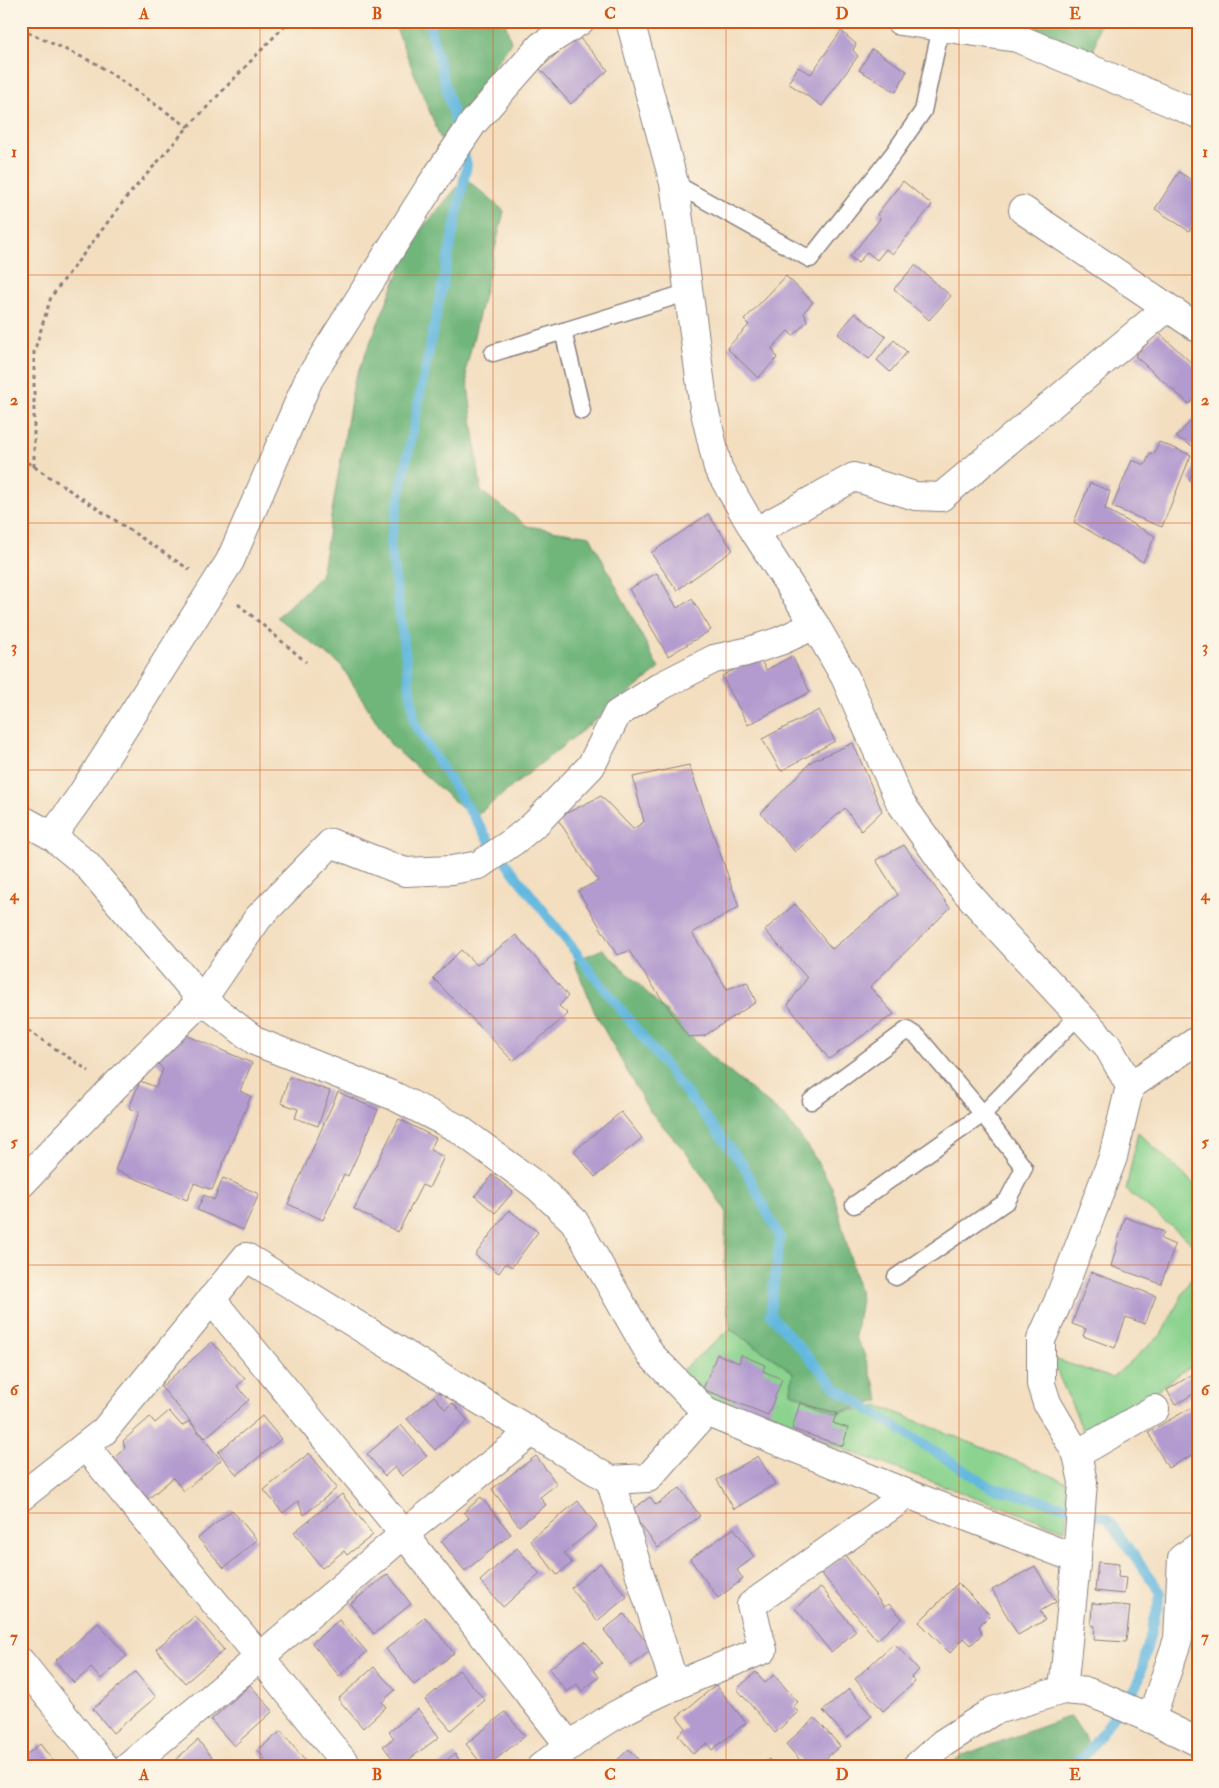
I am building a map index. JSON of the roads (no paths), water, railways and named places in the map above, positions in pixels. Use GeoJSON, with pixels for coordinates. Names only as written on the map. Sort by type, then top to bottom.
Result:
{"type":"FeatureCollection","features":[{"type":"Feature","properties":{"kind":"street"},"geometry":{"type":"LineString","coordinates":[[52,836],[80,797],[230,561],[309,379],[429,188],[473,123],[541,46],[580,21]]}},
{"type":"Feature","properties":{"kind":"street"},"geometry":{"type":"LineString","coordinates":[[630,21],[674,184],[704,408],[718,468],[755,532],[815,625],[845,677],[900,802],[954,878],[1107,1045],[1130,1086]]}},
{"type":"Feature","properties":{"kind":"street"},"geometry":{"type":"LineString","coordinates":[[900,21],[955,26],[1017,38],[1198,114]]}},
{"type":"Feature","properties":{"kind":"street"},"geometry":{"type":"LineString","coordinates":[[1022,210],[1198,328]]}},
{"type":"Feature","properties":{"kind":"street"},"geometry":{"type":"LineString","coordinates":[[755,532],[854,477],[915,496],[941,497],[1167,308]]}},
{"type":"Feature","properties":{"kind":"street"},"geometry":{"type":"LineString","coordinates":[[21,1184],[114,1087],[202,1000],[258,918],[331,843],[405,872],[452,870],[479,864],[514,842],[536,823],[591,766],[617,714],[660,686],[714,660],[780,641],[815,625]]}},
{"type":"Feature","properties":{"kind":"street"},"geometry":{"type":"LineString","coordinates":[[21,819],[52,836],[86,864],[202,1000],[257,1042],[394,1096],[459,1129],[538,1187],[574,1221],[650,1354],[706,1412],[908,1494],[1078,1546]]}},
{"type":"Feature","properties":{"kind":"street"},"geometry":{"type":"LineString","coordinates":[[1063,1690],[1083,1482],[1077,1454],[1047,1403],[1041,1384],[1041,1340],[1058,1302],[1113,1157],[1130,1086],[1198,1040]]}},
{"type":"Feature","properties":{"kind":"street"},"geometry":{"type":"LineString","coordinates":[[21,1497],[104,1431],[246,1257],[530,1433],[610,1480],[648,1478],[706,1412]]}},
{"type":"Feature","properties":{"kind":"street"},"geometry":{"type":"LineString","coordinates":[[211,1299],[404,1534],[569,1745]]}},
{"type":"Feature","properties":{"kind":"street"},"geometry":{"type":"LineString","coordinates":[[1077,1454],[1155,1409]]}},
{"type":"Feature","properties":{"kind":"street"},"geometry":{"type":"LineString","coordinates":[[128,1767],[404,1534],[530,1433]]}},
{"type":"Feature","properties":{"kind":"street"},"geometry":{"type":"LineString","coordinates":[[85,1446],[260,1657],[348,1767]]}},
{"type":"Feature","properties":{"kind":"street"},"geometry":{"type":"LineString","coordinates":[[610,1480],[675,1686]]}},
{"type":"Feature","properties":{"kind":"street"},"geometry":{"type":"LineString","coordinates":[[540,1767],[569,1745],[616,1715],[675,1686],[762,1650],[751,1605],[908,1494]]}},
{"type":"Feature","properties":{"kind":"street"},"geometry":{"type":"LineString","coordinates":[[1152,1719],[1178,1640],[1182,1558],[1198,1547]]}},
{"type":"Feature","properties":{"kind":"street"},"geometry":{"type":"LineString","coordinates":[[21,1662],[105,1767]]}},
{"type":"Feature","properties":{"kind":"street"},"geometry":{"type":"LineString","coordinates":[[916,1767],[943,1743],[993,1711],[1063,1690],[1088,1692],[1152,1719],[1198,1742]]}},
{"type":"Feature","properties":{"kind":"lane"},"geometry":{"type":"LineString","coordinates":[[674,184],[810,259],[893,154],[923,111],[955,26]]}},
{"type":"Feature","properties":{"kind":"lane"},"geometry":{"type":"LineString","coordinates":[[494,353],[689,292]]}},
{"type":"Feature","properties":{"kind":"lane"},"geometry":{"type":"LineString","coordinates":[[563,331],[582,411]]}},
{"type":"Feature","properties":{"kind":"lane"},"geometry":{"type":"LineString","coordinates":[[854,1205],[983,1114],[1079,1015]]}},
{"type":"Feature","properties":{"kind":"lane"},"geometry":{"type":"LineString","coordinates":[[811,1101],[907,1030],[918,1037],[983,1114],[1024,1168],[1007,1201],[896,1277]]}},
{"type":"Feature","properties":{"kind":"waterway"},"geometry":{"type":"LineString","coordinates":[[428,21],[467,165],[390,542],[415,725],[491,844],[743,1165],[780,1238],[770,1314],[837,1389],[990,1487],[1107,1518],[1161,1593],[1138,1684],[1084,1757],[1068,1767]]}}]}
